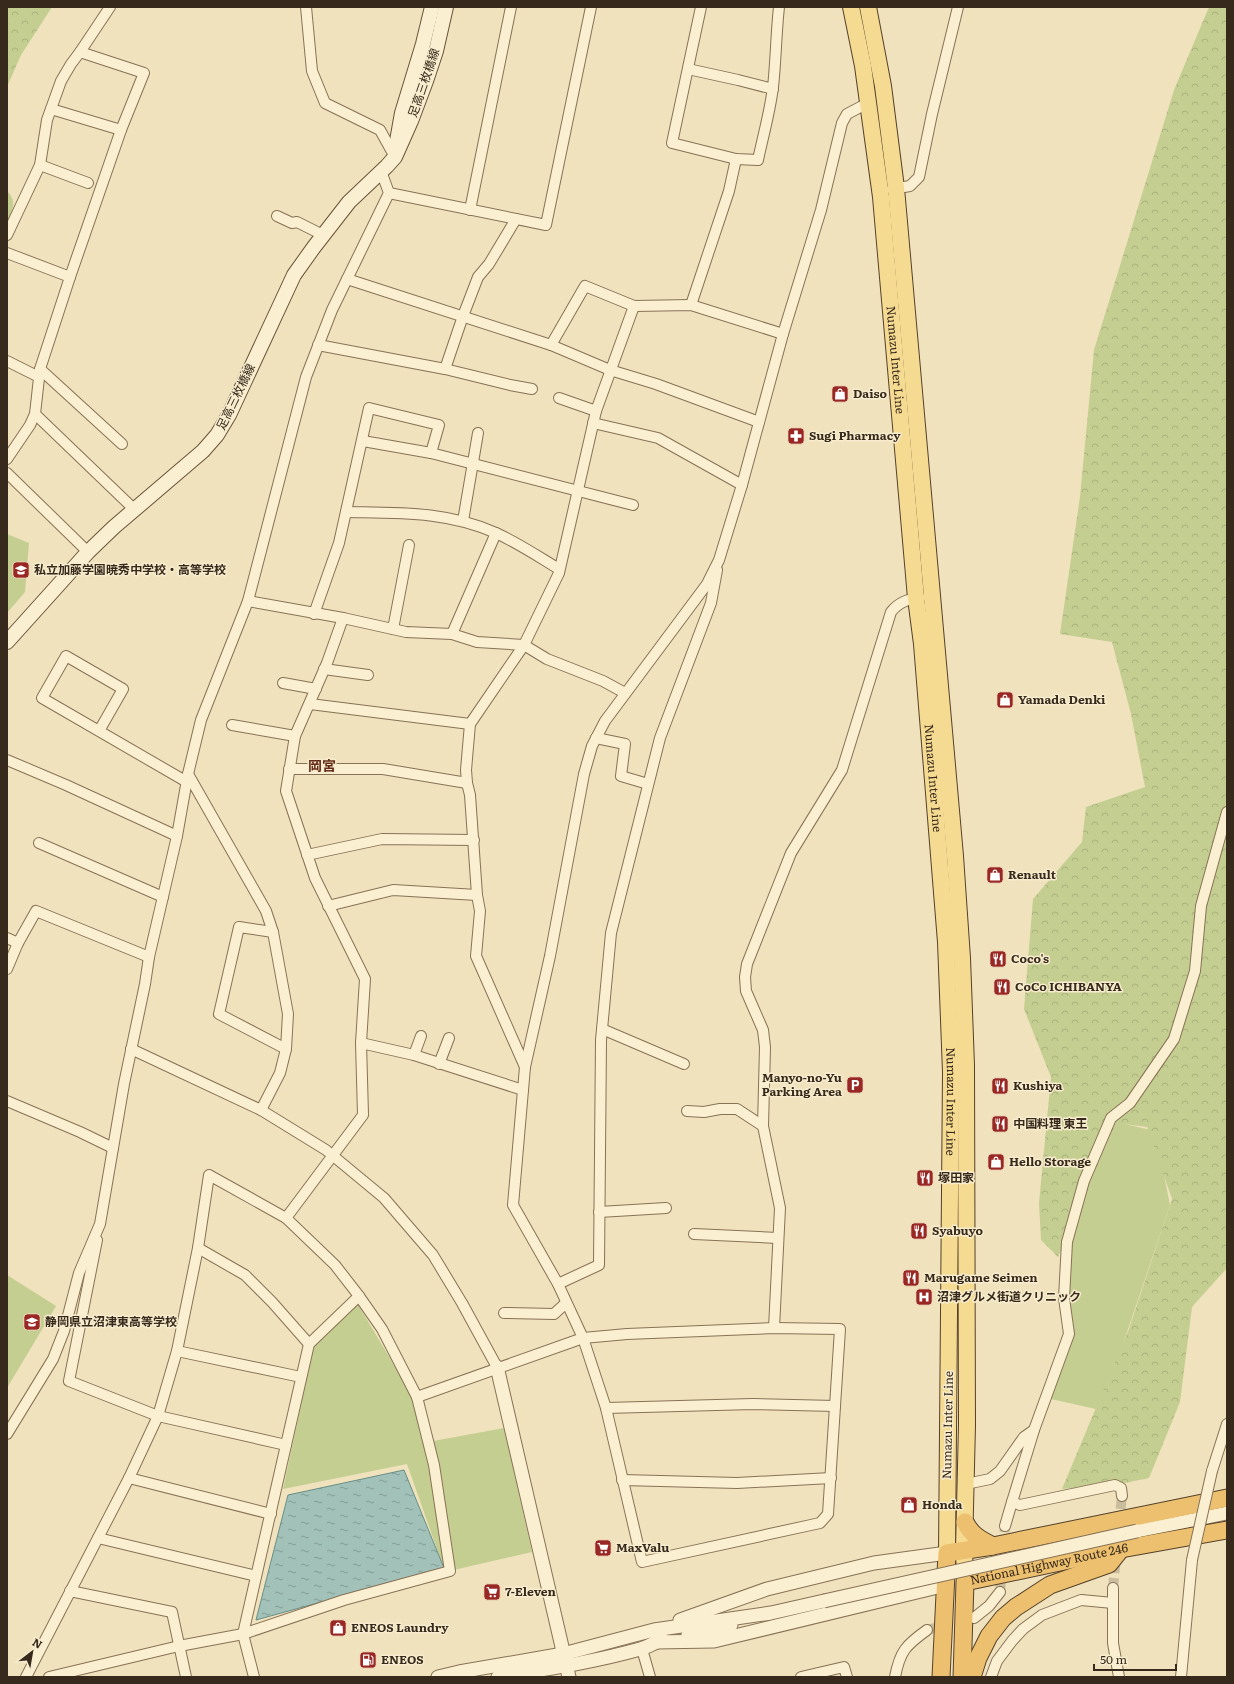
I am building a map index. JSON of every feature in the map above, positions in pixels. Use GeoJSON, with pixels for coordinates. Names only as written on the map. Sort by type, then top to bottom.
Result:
{"type":"FeatureCollection","features":[{"type":"Feature","properties":{"kind":"highway"},"geometry":{"type":"LineString","coordinates":[[941,1677],[947,1553],[964,1549],[993,1546],[1227,1498]]}},
{"type":"Feature","properties":{"kind":"highway"},"geometry":{"type":"LineString","coordinates":[[965,1522],[969,1530],[993,1546]]}},
{"type":"Feature","properties":{"kind":"highway","name":"National Highway Route 246"},"geometry":{"type":"LineString","coordinates":[[962,1677],[965,1582],[1121,1549],[1227,1530]]}},
{"type":"Feature","properties":{"kind":"highway"},"geometry":{"type":"LineString","coordinates":[[972,1677],[978,1658],[989,1636],[1003,1618],[1016,1607],[1050,1585],[1109,1564],[1121,1549]]}},
{"type":"Feature","properties":{"kind":"main road","name":"足高三枚橋線"},"geometry":{"type":"LineString","coordinates":[[395,157],[402,113],[423,44],[432,7]]}},
{"type":"Feature","properties":{"kind":"main road","name":"足高三枚橋線"},"geometry":{"type":"LineString","coordinates":[[7,642],[88,552],[114,527],[203,451],[217,435],[229,415],[294,275],[349,202],[395,157],[411,121],[426,81],[436,51],[446,7]]}},
{"type":"Feature","properties":{"kind":"main road","name":"Numazu Inter Line"},"geometry":{"type":"LineString","coordinates":[[851,7],[868,103],[880,191],[916,598],[922,644],[946,942],[950,1065],[947,1553]]}},
{"type":"Feature","properties":{"kind":"main road","name":"Numazu Inter Line"},"geometry":{"type":"LineString","coordinates":[[868,7],[883,86],[896,188],[955,856],[962,958],[966,1073],[967,1425],[964,1549],[965,1582]]}},
{"type":"Feature","properties":{"kind":"street"},"geometry":{"type":"LineString","coordinates":[[7,235],[40,165],[47,120],[61,81],[110,7]]}},
{"type":"Feature","properties":{"kind":"street"},"geometry":{"type":"LineString","coordinates":[[306,7],[312,71],[325,103],[380,130],[395,157]]}},
{"type":"Feature","properties":{"kind":"street"},"geometry":{"type":"LineString","coordinates":[[470,210],[511,7]]}},
{"type":"Feature","properties":{"kind":"street"},"geometry":{"type":"LineString","coordinates":[[390,193],[546,225],[591,7]]}},
{"type":"Feature","properties":{"kind":"street"},"geometry":{"type":"LineString","coordinates":[[701,7],[672,143],[736,159],[758,160],[773,89],[779,7]]}},
{"type":"Feature","properties":{"kind":"street"},"geometry":{"type":"LineString","coordinates":[[880,191],[910,186],[919,177],[932,114],[958,7]]}},
{"type":"Feature","properties":{"kind":"street"},"geometry":{"type":"LineString","coordinates":[[7,459],[35,414],[40,373],[70,277],[121,130],[144,73],[80,52]]}},
{"type":"Feature","properties":{"kind":"street"},"geometry":{"type":"LineString","coordinates":[[688,69],[773,89]]}},
{"type":"Feature","properties":{"kind":"street"},"geometry":{"type":"LineString","coordinates":[[558,1284],[599,1265],[601,1040],[611,933],[660,738],[711,603],[719,560],[742,485],[783,334],[821,210],[842,123],[847,114],[868,103]]}},
{"type":"Feature","properties":{"kind":"street"},"geometry":{"type":"LineString","coordinates":[[51,108],[121,130]]}},
{"type":"Feature","properties":{"kind":"street"},"geometry":{"type":"LineString","coordinates":[[691,305],[729,191],[736,159]]}},
{"type":"Feature","properties":{"kind":"street"},"geometry":{"type":"LineString","coordinates":[[40,165],[88,183]]}},
{"type":"Feature","properties":{"kind":"street"},"geometry":{"type":"LineString","coordinates":[[286,1445],[158,1416],[69,1381],[100,1224],[149,957],[177,836],[187,778],[201,720],[248,601],[306,377],[332,310],[390,193],[381,171]]}},
{"type":"Feature","properties":{"kind":"street"},"geometry":{"type":"LineString","coordinates":[[277,216],[292,223],[297,222],[323,235]]}},
{"type":"Feature","properties":{"kind":"street"},"geometry":{"type":"LineString","coordinates":[[445,369],[462,316],[478,277],[489,264],[516,219]]}},
{"type":"Feature","properties":{"kind":"street"},"geometry":{"type":"LineString","coordinates":[[7,253],[70,277]]}},
{"type":"Feature","properties":{"kind":"street"},"geometry":{"type":"LineString","coordinates":[[347,279],[551,345],[610,370],[656,384],[759,422]]}},
{"type":"Feature","properties":{"kind":"street"},"geometry":{"type":"LineString","coordinates":[[551,345],[585,286],[634,306],[691,305],[783,334]]}},
{"type":"Feature","properties":{"kind":"street"},"geometry":{"type":"LineString","coordinates":[[526,1066],[476,956],[480,911],[477,895],[470,795],[466,770],[470,724],[524,645],[559,569],[596,411],[634,306]]}},
{"type":"Feature","properties":{"kind":"street"},"geometry":{"type":"LineString","coordinates":[[318,345],[445,369],[532,389]]}},
{"type":"Feature","properties":{"kind":"street"},"geometry":{"type":"LineString","coordinates":[[7,361],[40,373],[122,444]]}},
{"type":"Feature","properties":{"kind":"street"},"geometry":{"type":"LineString","coordinates":[[559,398],[596,411]]}},
{"type":"Feature","properties":{"kind":"street"},"geometry":{"type":"LineString","coordinates":[[314,614],[339,543],[363,441],[369,408],[439,424],[431,453]]}},
{"type":"Feature","properties":{"kind":"street"},"geometry":{"type":"LineString","coordinates":[[35,414],[135,510]]}},
{"type":"Feature","properties":{"kind":"street"},"geometry":{"type":"LineString","coordinates":[[593,423],[658,438],[742,485]]}},
{"type":"Feature","properties":{"kind":"street"},"geometry":{"type":"LineString","coordinates":[[463,521],[478,433]]}},
{"type":"Feature","properties":{"kind":"street"},"geometry":{"type":"LineString","coordinates":[[363,441],[431,453],[634,505]]}},
{"type":"Feature","properties":{"kind":"street"},"geometry":{"type":"LineString","coordinates":[[7,473],[88,552]]}},
{"type":"Feature","properties":{"kind":"street"},"geometry":{"type":"LineString","coordinates":[[346,512],[425,514],[463,521],[496,533],[559,569]]}},
{"type":"Feature","properties":{"kind":"street"},"geometry":{"type":"LineString","coordinates":[[452,634],[496,533]]}},
{"type":"Feature","properties":{"kind":"street"},"geometry":{"type":"LineString","coordinates":[[393,629],[409,545]]}},
{"type":"Feature","properties":{"kind":"street"},"geometry":{"type":"LineString","coordinates":[[417,1396],[583,1338],[627,1334],[774,1328],[840,1329],[828,1514],[820,1524],[642,1562],[606,1408],[583,1338],[558,1284],[513,1205],[526,1066],[550,956],[584,774],[596,738],[604,722],[707,584],[719,560]]}},
{"type":"Feature","properties":{"kind":"street"},"geometry":{"type":"LineString","coordinates":[[774,1328],[780,1208],[763,1126],[766,1047],[763,1030],[746,991],[745,977],[747,964],[791,853],[842,770],[891,612],[897,605],[904,601],[916,598],[932,597]]}},
{"type":"Feature","properties":{"kind":"street"},"geometry":{"type":"LineString","coordinates":[[248,601],[343,618],[406,632],[452,634],[477,642],[524,645],[547,659],[603,681],[625,694]]}},
{"type":"Feature","properties":{"kind":"street"},"geometry":{"type":"LineString","coordinates":[[286,1218],[363,1115],[361,1042],[365,979],[315,878],[286,791],[296,736],[324,669],[343,618]]}},
{"type":"Feature","properties":{"kind":"street"},"geometry":{"type":"LineString","coordinates":[[99,731],[124,689],[66,656],[42,698],[99,731],[187,778],[266,911],[273,932],[288,1014],[286,1049],[280,1073],[261,1110]]}},
{"type":"Feature","properties":{"kind":"street"},"geometry":{"type":"LineString","coordinates":[[324,669],[368,675]]}},
{"type":"Feature","properties":{"kind":"street"},"geometry":{"type":"LineString","coordinates":[[283,683],[316,689]]}},
{"type":"Feature","properties":{"kind":"street"},"geometry":{"type":"LineString","coordinates":[[310,704],[470,724]]}},
{"type":"Feature","properties":{"kind":"street"},"geometry":{"type":"LineString","coordinates":[[232,724],[296,736]]}},
{"type":"Feature","properties":{"kind":"street"},"geometry":{"type":"LineString","coordinates":[[596,738],[625,744],[622,776],[648,784]]}},
{"type":"Feature","properties":{"kind":"street"},"geometry":{"type":"LineString","coordinates":[[7,760],[66,785],[177,836]]}},
{"type":"Feature","properties":{"kind":"street"},"geometry":{"type":"LineString","coordinates":[[289,769],[384,769],[467,783]]}},
{"type":"Feature","properties":{"kind":"street"},"geometry":{"type":"LineString","coordinates":[[1005,1526],[1034,1430],[1069,1334],[1064,1298],[1067,1242],[1084,1181],[1111,1118],[1130,1103],[1174,1039],[1195,971],[1201,906],[1227,812]]}},
{"type":"Feature","properties":{"kind":"street"},"geometry":{"type":"LineString","coordinates":[[307,855],[382,839],[474,840]]}},
{"type":"Feature","properties":{"kind":"street"},"geometry":{"type":"LineString","coordinates":[[39,842],[163,897]]}},
{"type":"Feature","properties":{"kind":"street"},"geometry":{"type":"LineString","coordinates":[[328,906],[393,890],[477,895]]}},
{"type":"Feature","properties":{"kind":"street"},"geometry":{"type":"LineString","coordinates":[[7,969],[18,943],[36,912],[149,957]]}},
{"type":"Feature","properties":{"kind":"street"},"geometry":{"type":"LineString","coordinates":[[273,932],[239,927],[218,1014],[286,1049]]}},
{"type":"Feature","properties":{"kind":"street"},"geometry":{"type":"LineString","coordinates":[[7,938],[18,943]]}},
{"type":"Feature","properties":{"kind":"street"},"geometry":{"type":"LineString","coordinates":[[602,1029],[684,1064]]}},
{"type":"Feature","properties":{"kind":"street"},"geometry":{"type":"LineString","coordinates":[[414,1055],[421,1036]]}},
{"type":"Feature","properties":{"kind":"street"},"geometry":{"type":"LineString","coordinates":[[439,1064],[449,1038]]}},
{"type":"Feature","properties":{"kind":"street"},"geometry":{"type":"LineString","coordinates":[[361,1042],[414,1055],[524,1090]]}},
{"type":"Feature","properties":{"kind":"street"},"geometry":{"type":"LineString","coordinates":[[131,1049],[261,1110],[326,1150],[384,1198],[433,1255],[462,1303],[497,1367],[566,1665]]}},
{"type":"Feature","properties":{"kind":"street"},"geometry":{"type":"LineString","coordinates":[[7,1101],[80,1132],[113,1148]]}},
{"type":"Feature","properties":{"kind":"street"},"geometry":{"type":"LineString","coordinates":[[687,1111],[704,1112],[720,1109],[737,1109],[763,1126]]}},
{"type":"Feature","properties":{"kind":"street"},"geometry":{"type":"LineString","coordinates":[[26,1677],[129,1478],[158,1416],[177,1351],[198,1248],[209,1175],[286,1218],[335,1265],[382,1329],[417,1396],[434,1465],[450,1571],[344,1600],[243,1634],[179,1646],[48,1677]]}},
{"type":"Feature","properties":{"kind":"street"},"geometry":{"type":"LineString","coordinates":[[599,1212],[666,1208]]}},
{"type":"Feature","properties":{"kind":"street"},"geometry":{"type":"LineString","coordinates":[[7,1434],[53,1359],[64,1331],[78,1273],[100,1224]]}},
{"type":"Feature","properties":{"kind":"street"},"geometry":{"type":"LineString","coordinates":[[694,1234],[778,1238]]}},
{"type":"Feature","properties":{"kind":"street"},"geometry":{"type":"LineString","coordinates":[[198,1248],[245,1275],[272,1302],[309,1344]]}},
{"type":"Feature","properties":{"kind":"street"},"geometry":{"type":"LineString","coordinates":[[254,1677],[243,1634],[309,1344],[359,1296]]}},
{"type":"Feature","properties":{"kind":"street"},"geometry":{"type":"LineString","coordinates":[[504,1313],[554,1314],[566,1303]]}},
{"type":"Feature","properties":{"kind":"street"},"geometry":{"type":"LineString","coordinates":[[177,1351],[302,1377]]}},
{"type":"Feature","properties":{"kind":"street"},"geometry":{"type":"LineString","coordinates":[[606,1408],[753,1404],[835,1406]]}},
{"type":"Feature","properties":{"kind":"street"},"geometry":{"type":"LineString","coordinates":[[1181,1677],[1192,1560],[1212,1471],[1227,1424]]}},
{"type":"Feature","properties":{"kind":"street"},"geometry":{"type":"LineString","coordinates":[[966,1484],[990,1479],[1000,1471],[1024,1437],[1034,1430]]}},
{"type":"Feature","properties":{"kind":"street"},"geometry":{"type":"LineString","coordinates":[[129,1478],[270,1514]]}},
{"type":"Feature","properties":{"kind":"street"},"geometry":{"type":"LineString","coordinates":[[622,1480],[737,1483],[830,1478]]}},
{"type":"Feature","properties":{"kind":"street"},"geometry":{"type":"LineString","coordinates":[[1012,1502],[1020,1505],[1115,1485],[1121,1488],[1122,1496]]}},
{"type":"Feature","properties":{"kind":"street"},"geometry":{"type":"LineString","coordinates":[[1170,1525],[1227,1508]]}},
{"type":"Feature","properties":{"kind":"street"},"geometry":{"type":"LineString","coordinates":[[498,1677],[642,1649],[654,1636],[718,1630],[771,1613],[1137,1531],[1227,1514]]}},
{"type":"Feature","properties":{"kind":"street"},"geometry":{"type":"LineString","coordinates":[[98,1538],[256,1576]]}},
{"type":"Feature","properties":{"kind":"street"},"geometry":{"type":"LineString","coordinates":[[438,1677],[459,1672],[566,1665],[654,1636],[768,1584],[874,1563],[947,1553]]}},
{"type":"Feature","properties":{"kind":"street"},"geometry":{"type":"LineString","coordinates":[[654,1636],[714,1641],[946,1585],[965,1582]]}},
{"type":"Feature","properties":{"kind":"street"},"geometry":{"type":"LineString","coordinates":[[1113,1588],[1113,1643],[1119,1677]]}},
{"type":"Feature","properties":{"kind":"street"},"geometry":{"type":"LineString","coordinates":[[70,1591],[172,1612],[186,1677]]}},
{"type":"Feature","properties":{"kind":"street"},"geometry":{"type":"LineString","coordinates":[[974,1618],[989,1606],[1000,1592]]}},
{"type":"Feature","properties":{"kind":"street"},"geometry":{"type":"LineString","coordinates":[[991,1677],[997,1661],[1012,1641],[1023,1629],[1042,1615],[1081,1600],[1113,1603]]}},
{"type":"Feature","properties":{"kind":"street"},"geometry":{"type":"LineString","coordinates":[[895,1677],[898,1659],[910,1642],[927,1630]]}},
{"type":"Feature","properties":{"kind":"street"},"geometry":{"type":"LineString","coordinates":[[642,1649],[650,1677]]}},
{"type":"Feature","properties":{"kind":"street"},"geometry":{"type":"LineString","coordinates":[[801,1677],[844,1667],[846,1677]]}},
{"type":"Feature","properties":{"kind":"green space"},"geometry":{"type":"Polygon","coordinates":[[[7,7],[52,7],[21,55],[7,87],[7,7]]]}},
{"type":"Feature","properties":{"kind":"green space"},"geometry":{"type":"Polygon","coordinates":[[[1209,7],[1227,7],[1227,1268],[1192,1307],[1180,1402],[1149,1478],[1115,1485],[1062,1489],[1129,1329],[1172,1199],[1147,1127],[1116,1123],[1058,1257],[1041,1240],[1039,1203],[1051,1077],[1024,1009],[1033,899],[1082,842],[1086,807],[1145,787],[1131,714],[1112,642],[1060,634],[1080,497],[1094,350],[1174,90],[1209,7]]]}},
{"type":"Feature","properties":{"kind":"green space"},"geometry":{"type":"Polygon","coordinates":[[[7,191],[12,199],[13,207],[7,224],[7,191]]]}},
{"type":"Feature","properties":{"kind":"green space"},"geometry":{"type":"Polygon","coordinates":[[[7,534],[29,543],[25,592],[7,613],[7,534]]]}},
{"type":"Feature","properties":{"kind":"green space"},"geometry":{"type":"Polygon","coordinates":[[[1112,1121],[1155,1131],[1170,1205],[1122,1347],[1096,1409],[1051,1399],[1067,1338],[1067,1242],[1112,1121]]]}},
{"type":"Feature","properties":{"kind":"green space"},"geometry":{"type":"Polygon","coordinates":[[[7,1275],[56,1306],[7,1388],[7,1275]]]}},
{"type":"Feature","properties":{"kind":"green space"},"geometry":{"type":"Polygon","coordinates":[[[356,1301],[414,1399],[428,1442],[504,1428],[532,1552],[445,1572],[407,1464],[283,1489],[314,1344],[356,1301]]]}},
{"type":"Feature","properties":{"kind":"water"},"geometry":{"type":"Polygon","coordinates":[[[404,1470],[444,1568],[256,1620],[288,1495],[404,1470]]]}},
{"type":"Feature","properties":{"kind":"tunnel"},"geometry":{"type":"LineString","coordinates":[[1119,1524],[1122,1496]]}},
{"type":"Feature","properties":{"kind":"tunnel"},"geometry":{"type":"LineString","coordinates":[[1000,1592],[1005,1526]]}},
{"type":"Feature","properties":{"kind":"tunnel"},"geometry":{"type":"LineString","coordinates":[[1113,1588],[1116,1557]]}},
{"type":"Feature","properties":{"kind":"tunnel"},"geometry":{"type":"LineString","coordinates":[[927,1630],[968,1620]]}},
{"type":"Feature","properties":{"kind":"place","name":"Daiso"},"geometry":{"type":"Point","coordinates":[840,394]}},
{"type":"Feature","properties":{"kind":"place","name":"Sugi Pharmacy"},"geometry":{"type":"Point","coordinates":[796,436]}},
{"type":"Feature","properties":{"kind":"place","name":"私立加藤学園暁秀中学校・高等学校"},"geometry":{"type":"Point","coordinates":[21,570]}},
{"type":"Feature","properties":{"kind":"place","name":"Yamada Denki"},"geometry":{"type":"Point","coordinates":[1005,700]}},
{"type":"Feature","properties":{"kind":"place","name":"Renault"},"geometry":{"type":"Point","coordinates":[995,875]}},
{"type":"Feature","properties":{"kind":"place","name":"Coco's"},"geometry":{"type":"Point","coordinates":[998,959]}},
{"type":"Feature","properties":{"kind":"place","name":"CoCo ICHIBANYA"},"geometry":{"type":"Point","coordinates":[1002,987]}},
{"type":"Feature","properties":{"kind":"place","name":"Manyo-no-Yu Parking Area"},"geometry":{"type":"Point","coordinates":[855,1085]}},
{"type":"Feature","properties":{"kind":"place","name":"Kushiya"},"geometry":{"type":"Point","coordinates":[1000,1086]}},
{"type":"Feature","properties":{"kind":"place","name":"中国料理 東王"},"geometry":{"type":"Point","coordinates":[1000,1124]}},
{"type":"Feature","properties":{"kind":"place","name":"Hello Storage"},"geometry":{"type":"Point","coordinates":[996,1162]}},
{"type":"Feature","properties":{"kind":"place","name":"塚田家"},"geometry":{"type":"Point","coordinates":[925,1178]}},
{"type":"Feature","properties":{"kind":"place","name":"Syabuyo"},"geometry":{"type":"Point","coordinates":[919,1231]}},
{"type":"Feature","properties":{"kind":"place","name":"Marugame Seimen"},"geometry":{"type":"Point","coordinates":[911,1278]}},
{"type":"Feature","properties":{"kind":"place","name":"沼津グルメ街道クリニック"},"geometry":{"type":"Point","coordinates":[924,1297]}},
{"type":"Feature","properties":{"kind":"place","name":"静岡県立沼津東高等学校"},"geometry":{"type":"Point","coordinates":[32,1322]}},
{"type":"Feature","properties":{"kind":"place","name":"Honda"},"geometry":{"type":"Point","coordinates":[909,1505]}},
{"type":"Feature","properties":{"kind":"place","name":"MaxValu"},"geometry":{"type":"Point","coordinates":[603,1548]}},
{"type":"Feature","properties":{"kind":"place","name":"7-Eleven"},"geometry":{"type":"Point","coordinates":[492,1592]}},
{"type":"Feature","properties":{"kind":"place","name":"ENEOS Laundry"},"geometry":{"type":"Point","coordinates":[338,1628]}},
{"type":"Feature","properties":{"kind":"place","name":"ENEOS"},"geometry":{"type":"Point","coordinates":[368,1660]}},
{"type":"Feature","properties":{"kind":"district","name":"岡宮"},"geometry":{"type":"Point","coordinates":[322,766]}}]}
